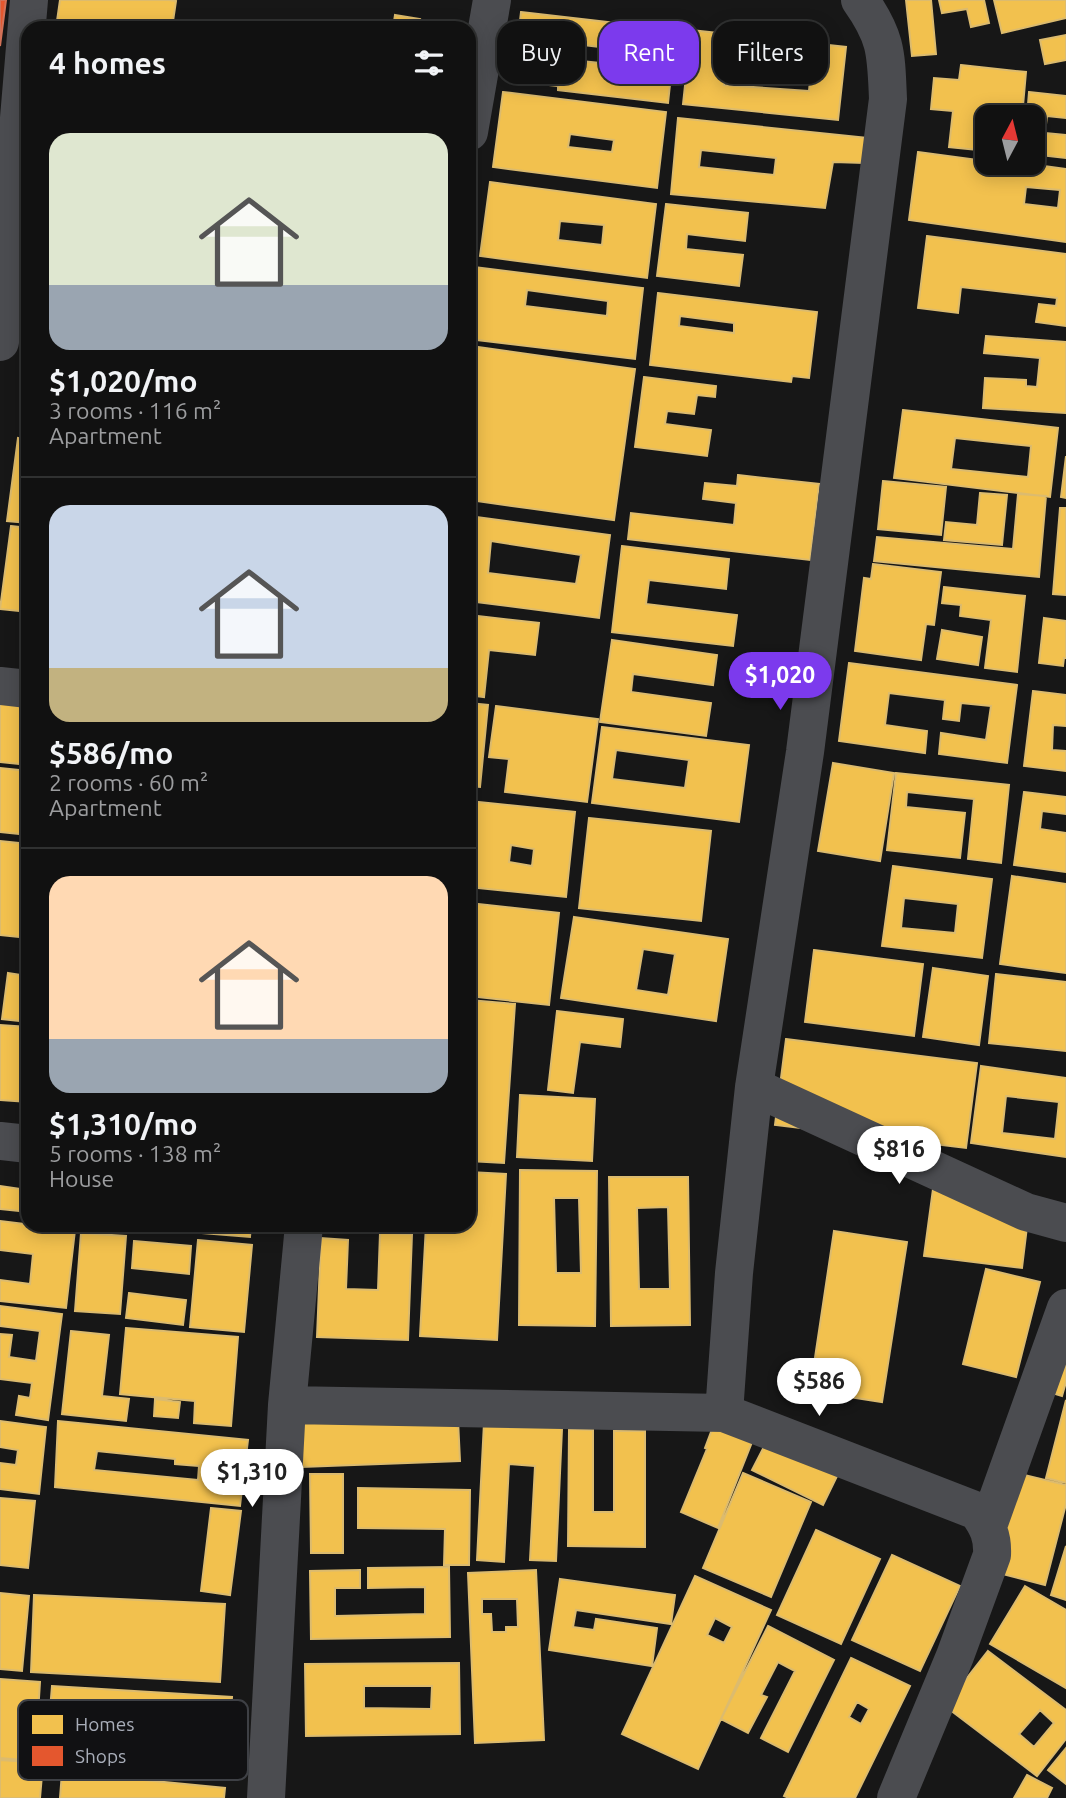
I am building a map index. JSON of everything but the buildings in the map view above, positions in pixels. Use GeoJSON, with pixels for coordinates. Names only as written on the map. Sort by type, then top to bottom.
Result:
{"type":"FeatureCollection","features":[{"type":"Feature","properties":{"kind":"street"},"geometry":{"type":"LineString","coordinates":[[28,21],[29,0]]}},
{"type":"Feature","properties":{"kind":"street"},"geometry":{"type":"LineString","coordinates":[[476,92],[492,0]]}},
{"type":"Feature","properties":{"kind":"street"},"geometry":{"type":"LineString","coordinates":[[724,1413],[734,1273],[754,1087],[805,752],[888,99],[886,49],[874,19],[860,0]]}},
{"type":"Feature","properties":{"kind":"street"},"geometry":{"type":"LineString","coordinates":[[8,329],[21,125]]}},
{"type":"Feature","properties":{"kind":"street"},"geometry":{"type":"LineString","coordinates":[[0,686],[21,688]]}},
{"type":"Feature","properties":{"kind":"street"},"geometry":{"type":"LineString","coordinates":[[754,1087],[1026,1212],[1066,1223]]}},
{"type":"Feature","properties":{"kind":"street"},"geometry":{"type":"LineString","coordinates":[[0,1141],[21,1143]]}},
{"type":"Feature","properties":{"kind":"street"},"geometry":{"type":"LineString","coordinates":[[265,1798],[287,1405],[302,1232]]}},
{"type":"Feature","properties":{"kind":"street"},"geometry":{"type":"LineString","coordinates":[[988,1526],[1066,1308]]}},
{"type":"Feature","properties":{"kind":"street"},"geometry":{"type":"LineString","coordinates":[[287,1405],[724,1413],[977,1511],[988,1526],[993,1541],[992,1555],[955,1656],[896,1798]]}}]}
